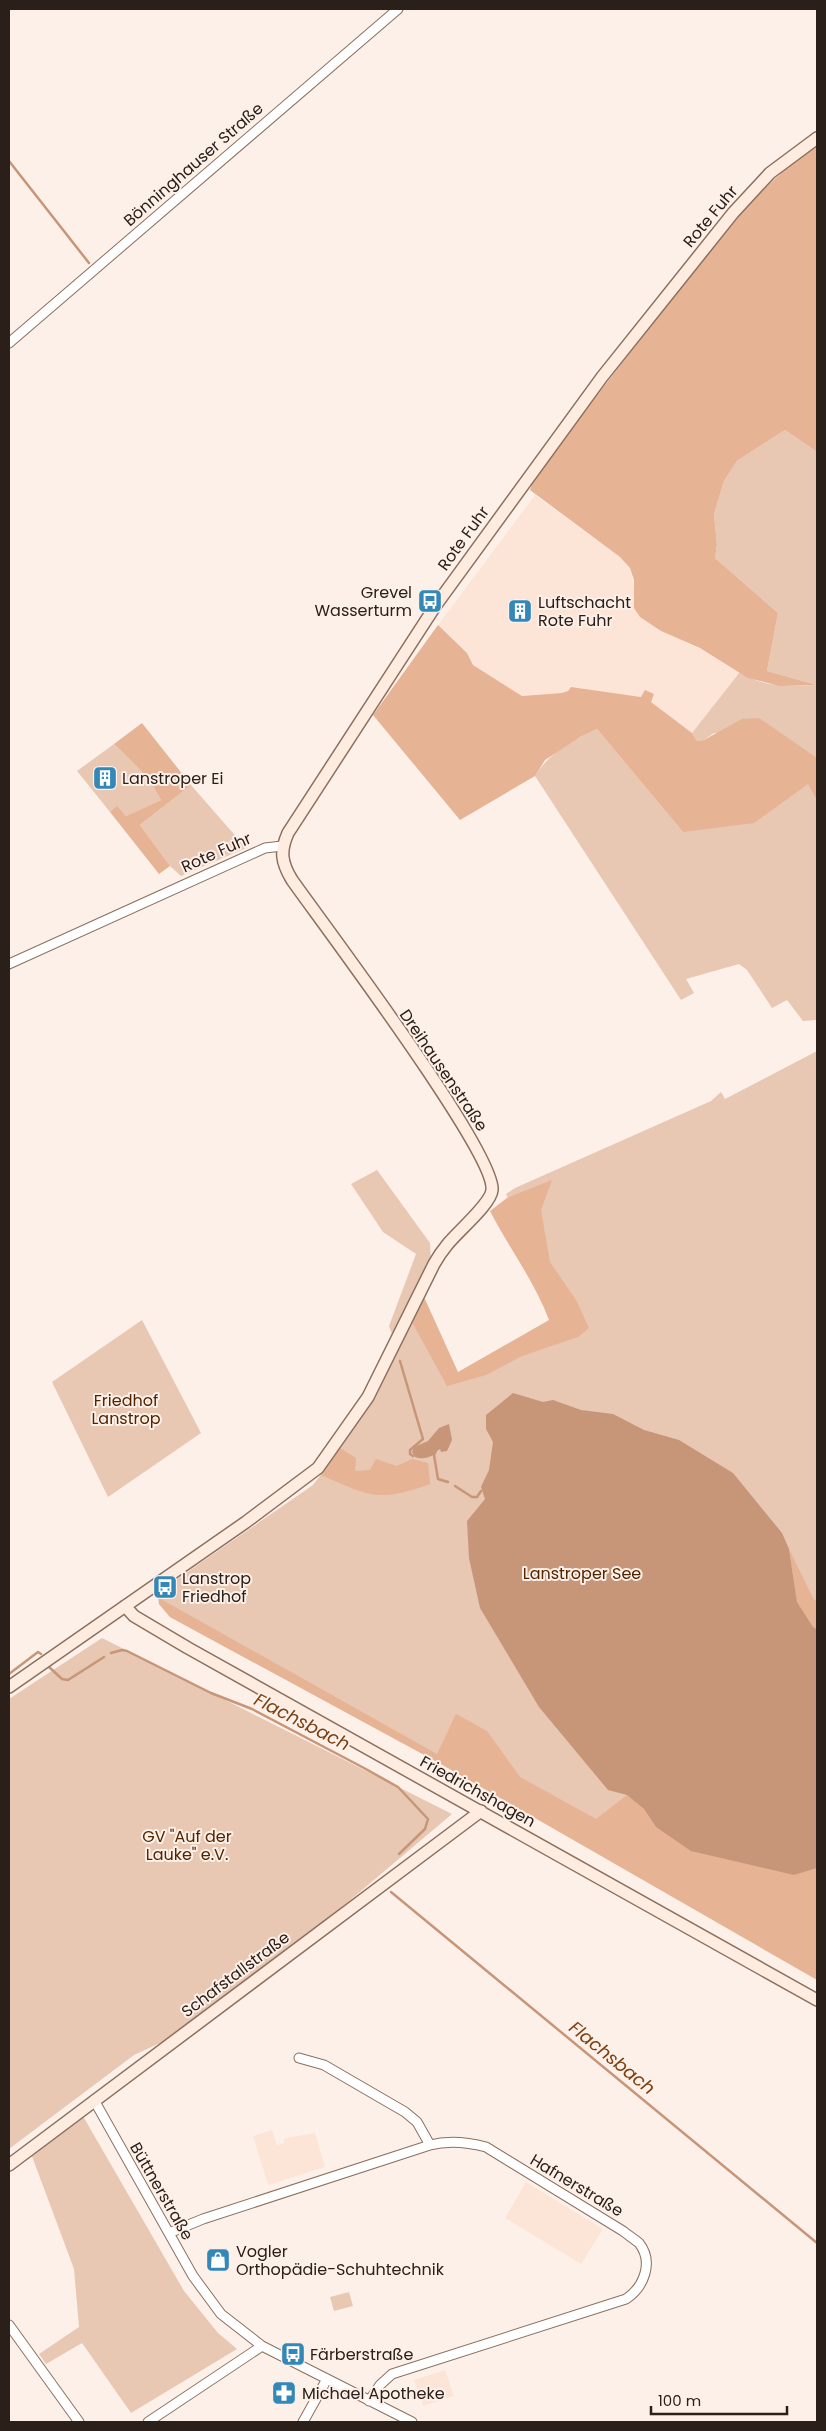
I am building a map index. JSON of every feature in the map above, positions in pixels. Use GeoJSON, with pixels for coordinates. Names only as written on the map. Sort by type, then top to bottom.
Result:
{"type":"FeatureCollection","features":[{"type":"Feature","properties":{"kind":"main road","name":"Rote Fuhr"},"geometry":{"type":"LineString","coordinates":[[282,846],[288,833],[426,619],[602,377],[732,213],[770,174],[817,138]]}},
{"type":"Feature","properties":{"kind":"main road","name":"Dreihausenstraße"},"geometry":{"type":"LineString","coordinates":[[125,1606],[305,1480],[325,1460],[368,1396],[434,1264],[446,1246],[482,1206],[492,1190],[487,1167],[455,1110],[292,880],[282,860],[282,846]]}},
{"type":"Feature","properties":{"kind":"main road"},"geometry":{"type":"LineString","coordinates":[[9,1686],[125,1606]]}},
{"type":"Feature","properties":{"kind":"main road","name":"Friedrichshagen"},"geometry":{"type":"LineString","coordinates":[[125,1606],[134,1616],[188,1648],[817,2000]]}},
{"type":"Feature","properties":{"kind":"main road","name":"Schafstallstraße"},"geometry":{"type":"LineString","coordinates":[[9,2165],[481,1811]]}},
{"type":"Feature","properties":{"kind":"street","name":"Bönninghauser Straße"},"geometry":{"type":"LineString","coordinates":[[9,343],[398,9]]}},
{"type":"Feature","properties":{"kind":"street","name":"Rote Fuhr"},"geometry":{"type":"LineString","coordinates":[[9,964],[265,848],[282,846]]}},
{"type":"Feature","properties":{"kind":"street"},"geometry":{"type":"LineString","coordinates":[[299,2058],[324,2065],[404,2112],[417,2122],[430,2145]]}},
{"type":"Feature","properties":{"kind":"street","name":"Büttnerstraße"},"geometry":{"type":"LineString","coordinates":[[94,2100],[169,2233],[208,2298],[221,2314],[262,2346],[412,2422]]}},
{"type":"Feature","properties":{"kind":"street","name":"Hafnerstraße"},"geometry":{"type":"LineString","coordinates":[[169,2233],[203,2219],[430,2145],[442,2142],[468,2142],[486,2147],[623,2231],[639,2244],[644,2255],[645,2279],[636,2293],[626,2299],[392,2374],[380,2385],[369,2401]]}},
{"type":"Feature","properties":{"kind":"street"},"geometry":{"type":"LineString","coordinates":[[9,2325],[79,2422]]}},
{"type":"Feature","properties":{"kind":"street"},"geometry":{"type":"LineString","coordinates":[[148,2422],[262,2346]]}},
{"type":"Feature","properties":{"kind":"street"},"geometry":{"type":"LineString","coordinates":[[303,2422],[328,2379]]}},
{"type":"Feature","properties":{"kind":"shaded area"},"geometry":{"type":"Polygon","coordinates":[[[817,145],[817,452],[785,430],[737,461],[724,481],[714,514],[717,545],[715,558],[778,613],[767,671],[817,685],[780,686],[748,678],[700,648],[661,631],[640,617],[634,608],[634,580],[630,568],[620,557],[530,490],[534,478],[714,245],[762,191],[797,159],[817,145]]]}},
{"type":"Feature","properties":{"kind":"shaded area"},"geometry":{"type":"Polygon","coordinates":[[[535,495],[620,557],[630,568],[640,617],[661,631],[716,656],[740,672],[692,733],[651,702],[645,691],[641,697],[571,687],[568,691],[562,693],[522,696],[473,665],[467,653],[438,625],[535,495]]]}},
{"type":"Feature","properties":{"kind":"shaded area"},"geometry":{"type":"Polygon","coordinates":[[[438,625],[467,653],[473,665],[522,696],[562,693],[568,691],[571,687],[641,697],[645,690],[654,694],[651,702],[692,733],[697,741],[704,740],[742,719],[759,718],[817,758],[817,800],[808,784],[754,823],[683,832],[597,729],[580,737],[545,760],[535,776],[460,820],[373,715],[438,625]]]}},
{"type":"Feature","properties":{"kind":"shaded area"},"geometry":{"type":"Polygon","coordinates":[[[142,723],[191,785],[140,825],[170,866],[159,874],[110,812],[117,806],[126,816],[161,800],[149,779],[114,744],[142,723]]]}},
{"type":"Feature","properties":{"kind":"shaded area"},"geometry":{"type":"Polygon","coordinates":[[[552,1180],[541,1210],[550,1262],[576,1300],[589,1328],[578,1337],[522,1356],[486,1375],[447,1386],[412,1322],[424,1297],[458,1372],[549,1320],[537,1292],[490,1211],[507,1198],[552,1180]]]}},
{"type":"Feature","properties":{"kind":"shaded area","name":"Lanstroper See"},"geometry":{"type":"Polygon","coordinates":[[[513,1393],[543,1402],[553,1400],[581,1410],[613,1414],[644,1430],[679,1440],[733,1473],[782,1533],[789,1549],[797,1602],[813,1627],[817,1629],[817,1868],[794,1875],[691,1851],[656,1827],[644,1809],[627,1795],[608,1790],[539,1707],[480,1608],[469,1558],[467,1521],[485,1499],[481,1487],[489,1470],[493,1442],[486,1429],[486,1415],[513,1393]]]}},
{"type":"Feature","properties":{"kind":"shaded area"},"geometry":{"type":"Polygon","coordinates":[[[449,1424],[452,1440],[447,1451],[441,1452],[440,1449],[436,1454],[428,1457],[415,1457],[412,1452],[414,1447],[428,1441],[439,1428],[449,1424]]]}},
{"type":"Feature","properties":{"kind":"shaded area"},"geometry":{"type":"Polygon","coordinates":[[[340,1448],[356,1458],[355,1471],[370,1470],[376,1459],[397,1466],[412,1459],[428,1463],[430,1484],[398,1494],[385,1495],[351,1488],[321,1475],[340,1448]]]}},
{"type":"Feature","properties":{"kind":"shaded area"},"geometry":{"type":"Polygon","coordinates":[[[789,1549],[813,1598],[817,1602],[817,1629],[813,1627],[797,1602],[789,1549]]]}},
{"type":"Feature","properties":{"kind":"shaded area"},"geometry":{"type":"Polygon","coordinates":[[[159,1598],[437,1754],[456,1714],[487,1731],[520,1777],[596,1819],[627,1795],[644,1809],[656,1827],[794,1875],[817,1868],[817,1980],[441,1764],[170,1617],[159,1604],[159,1598]]]}},
{"type":"Feature","properties":{"kind":"shaded area"},"geometry":{"type":"Polygon","coordinates":[[[272,2130],[277,2145],[284,2143],[284,2139],[315,2133],[325,2167],[268,2185],[253,2136],[272,2130]]]}},
{"type":"Feature","properties":{"kind":"shaded area"},"geometry":{"type":"Polygon","coordinates":[[[526,2182],[603,2229],[581,2264],[505,2218],[526,2182]]]}},
{"type":"Feature","properties":{"kind":"shaded area"},"geometry":{"type":"Polygon","coordinates":[[[445,2370],[454,2396],[423,2406],[414,2380],[445,2370]]]}},
{"type":"Feature","properties":{"kind":"green space"},"geometry":{"type":"Polygon","coordinates":[[[785,430],[817,452],[817,685],[767,671],[778,613],[715,558],[717,545],[714,514],[724,481],[737,461],[785,430]]]}},
{"type":"Feature","properties":{"kind":"green space"},"geometry":{"type":"Polygon","coordinates":[[[740,672],[758,681],[777,685],[817,685],[817,758],[714,733],[704,740],[697,741],[692,733],[740,672]]]}},
{"type":"Feature","properties":{"kind":"green space"},"geometry":{"type":"Polygon","coordinates":[[[597,729],[683,832],[817,764],[817,1020],[803,1021],[787,1000],[772,1008],[747,970],[739,964],[686,979],[694,993],[681,1000],[535,776],[555,753],[597,729]]]}},
{"type":"Feature","properties":{"kind":"green space"},"geometry":{"type":"Polygon","coordinates":[[[114,744],[149,779],[161,800],[126,816],[117,807],[110,812],[77,771],[114,744]]]}},
{"type":"Feature","properties":{"kind":"green space"},"geometry":{"type":"Polygon","coordinates":[[[191,785],[246,848],[181,876],[170,866],[140,825],[191,785]]]}},
{"type":"Feature","properties":{"kind":"green space","name":"Lanstroper See"},"geometry":{"type":"Polygon","coordinates":[[[817,1051],[817,1979],[441,1764],[170,1617],[159,1604],[157,1593],[313,1485],[338,1452],[379,1384],[424,1297],[444,1381],[561,1315],[506,1194],[515,1188],[711,1101],[721,1092],[725,1099],[817,1051]]]}},
{"type":"Feature","properties":{"kind":"green space"},"geometry":{"type":"Polygon","coordinates":[[[377,1170],[430,1243],[431,1261],[393,1337],[389,1326],[416,1254],[383,1232],[351,1184],[377,1170]]]}},
{"type":"Feature","properties":{"kind":"green space","name":"Friedhof Lanstrop"},"geometry":{"type":"Polygon","coordinates":[[[142,1320],[201,1433],[108,1497],[52,1382],[142,1320]]]}},
{"type":"Feature","properties":{"kind":"green space","name":"GV \"Auf der Lauke\" e.V."},"geometry":{"type":"Polygon","coordinates":[[[102,1638],[452,1814],[272,1966],[184,2032],[134,2055],[9,2149],[9,1699],[102,1638]]]}},
{"type":"Feature","properties":{"kind":"green space"},"geometry":{"type":"Polygon","coordinates":[[[80,2111],[184,2291],[218,2333],[237,2349],[131,2413],[82,2343],[46,2364],[39,2354],[79,2327],[74,2269],[30,2151],[80,2111]]]}},
{"type":"Feature","properties":{"kind":"green space"},"geometry":{"type":"Polygon","coordinates":[[[349,2292],[353,2306],[334,2311],[330,2297],[349,2292]]]}},
{"type":"Feature","properties":{"kind":"waterway"},"geometry":{"type":"LineString","coordinates":[[9,161],[89,263]]}},
{"type":"Feature","properties":{"kind":"waterway"},"geometry":{"type":"LineString","coordinates":[[400,1361],[423,1439],[410,1450],[410,1454],[413,1456]]}},
{"type":"Feature","properties":{"kind":"waterway"},"geometry":{"type":"LineString","coordinates":[[434,1455],[438,1479],[448,1482]]}},
{"type":"Feature","properties":{"kind":"waterway"},"geometry":{"type":"LineString","coordinates":[[455,1486],[472,1497],[477,1497],[481,1491]]}},
{"type":"Feature","properties":{"kind":"waterway","name":"Flachsbach"},"geometry":{"type":"LineString","coordinates":[[111,1653],[122,1650],[127,1651],[211,1693],[252,1709],[398,1787],[428,1819],[425,1829],[399,1854]]}},
{"type":"Feature","properties":{"kind":"waterway","name":"Flachsbach"},"geometry":{"type":"LineString","coordinates":[[9,1674],[38,1652],[41,1654]]}},
{"type":"Feature","properties":{"kind":"waterway","name":"Flachsbach"},"geometry":{"type":"LineString","coordinates":[[49,1667],[62,1679],[68,1680],[104,1657]]}},
{"type":"Feature","properties":{"kind":"waterway","name":"Flachsbach"},"geometry":{"type":"LineString","coordinates":[[391,1892],[817,2243]]}},
{"type":"Feature","properties":{"kind":"place","name":"Grevel Wasserturm"},"geometry":{"type":"Point","coordinates":[430,601]}},
{"type":"Feature","properties":{"kind":"place","name":"Luftschacht Rote Fuhr"},"geometry":{"type":"Point","coordinates":[520,611]}},
{"type":"Feature","properties":{"kind":"place","name":"Lanstroper Ei"},"geometry":{"type":"Point","coordinates":[105,778]}},
{"type":"Feature","properties":{"kind":"place","name":"Lanstrop Friedhof"},"geometry":{"type":"Point","coordinates":[165,1587]}},
{"type":"Feature","properties":{"kind":"place","name":"Vogler Orthopädie-Schuhtechnik"},"geometry":{"type":"Point","coordinates":[218,2260]}},
{"type":"Feature","properties":{"kind":"place","name":"Färberstraße"},"geometry":{"type":"Point","coordinates":[293,2354]}},
{"type":"Feature","properties":{"kind":"place","name":"Michael Apotheke"},"geometry":{"type":"Point","coordinates":[284,2393]}}]}
